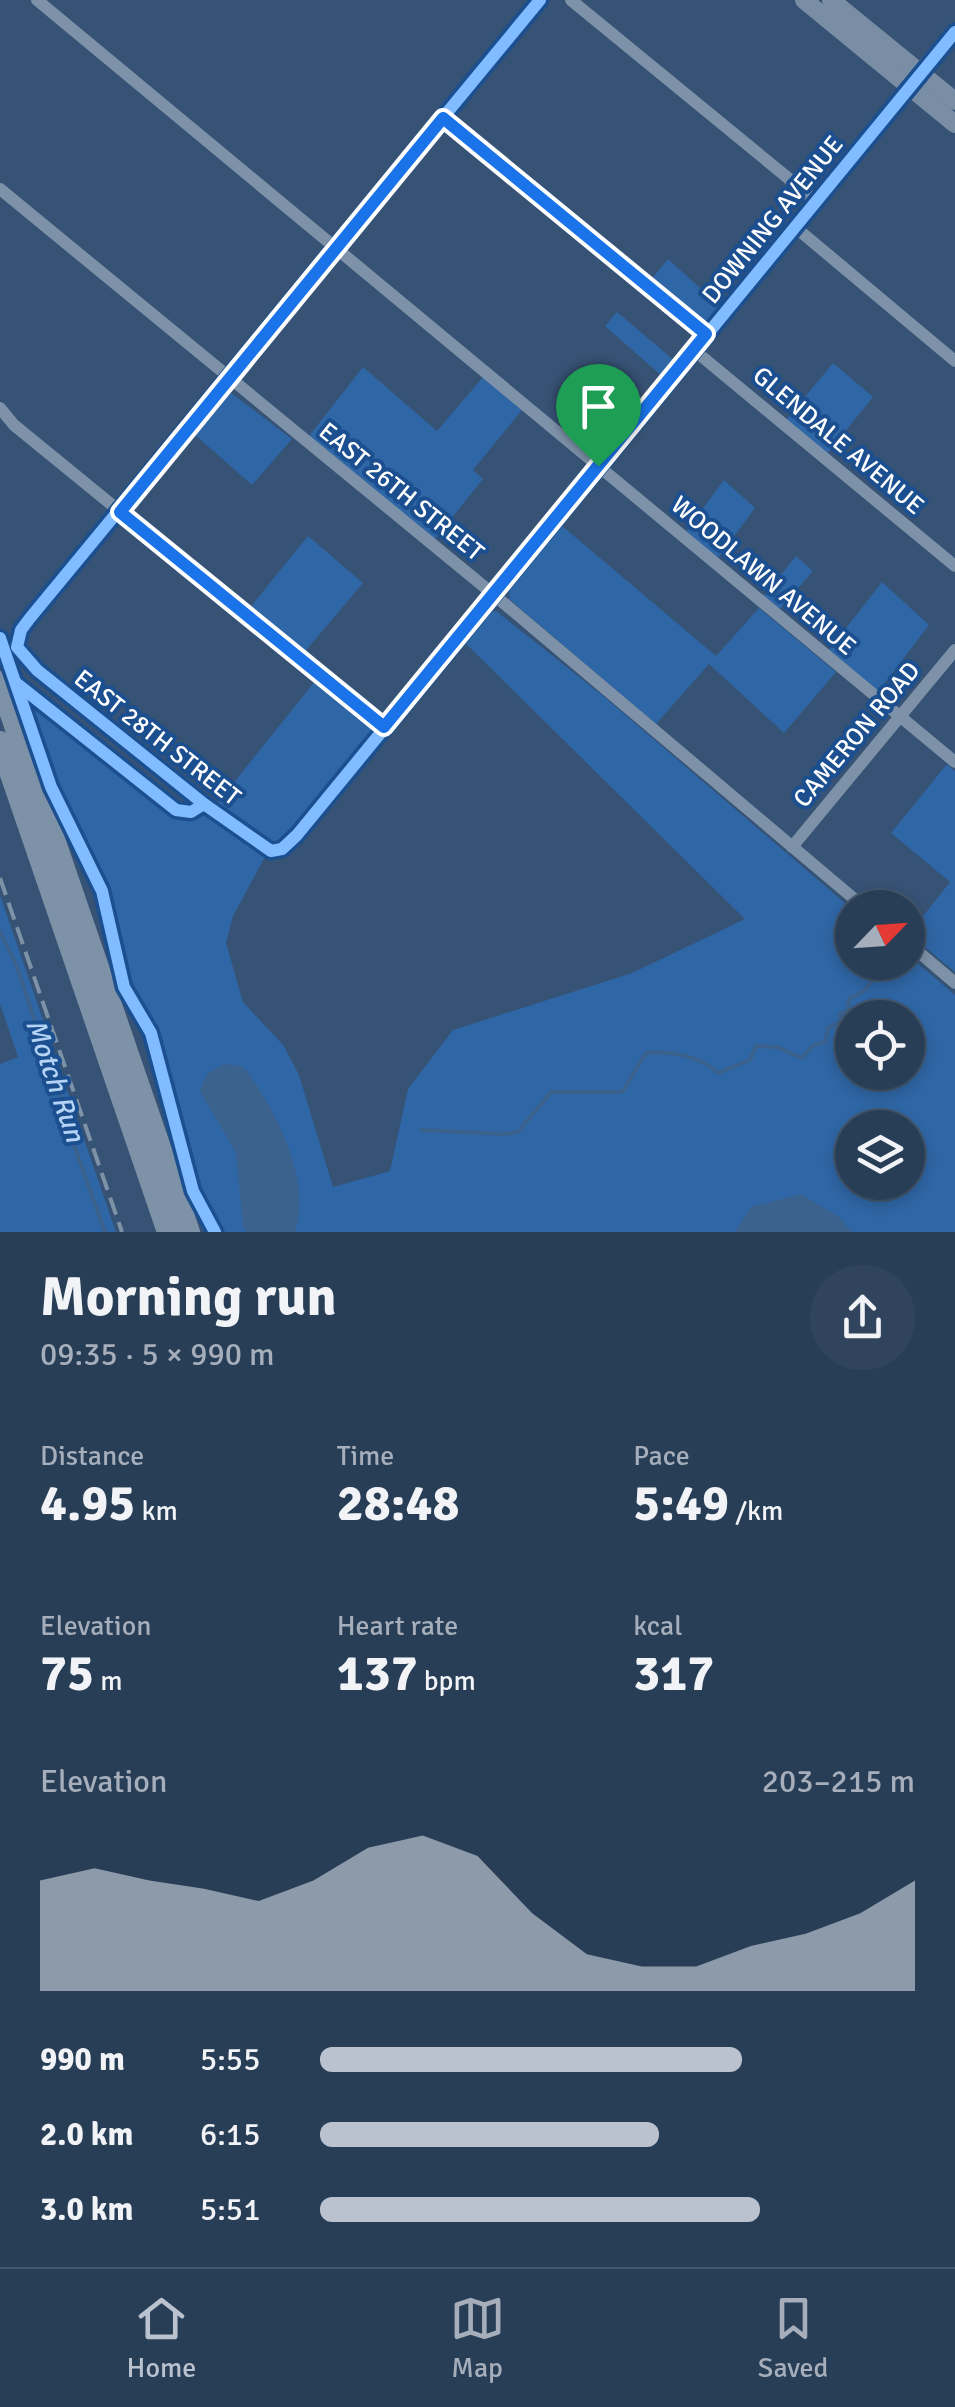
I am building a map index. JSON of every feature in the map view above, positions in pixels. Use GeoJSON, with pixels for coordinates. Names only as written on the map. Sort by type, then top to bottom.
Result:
{"type":"FeatureCollection","features":[{"type":"Feature","properties":{"kind":"highway"},"geometry":{"type":"LineString","coordinates":[[0,682],[189,1232]]}},
{"type":"Feature","properties":{"kind":"highway"},"geometry":{"type":"LineString","coordinates":[[0,742],[168,1232]]}},
{"type":"Feature","properties":{"kind":"street","name":"WOODLAWN AVENUE"},"geometry":{"type":"LineString","coordinates":[[37,0],[955,762]]}},
{"type":"Feature","properties":{"kind":"street"},"geometry":{"type":"LineString","coordinates":[[120,512],[540,0]]}},
{"type":"Feature","properties":{"kind":"street"},"geometry":{"type":"LineString","coordinates":[[571,0],[816,201]]}},
{"type":"Feature","properties":{"kind":"street"},"geometry":{"type":"LineString","coordinates":[[804,0],[915,80],[955,101]]}},
{"type":"Feature","properties":{"kind":"street"},"geometry":{"type":"LineString","coordinates":[[831,0],[955,124]]}},
{"type":"Feature","properties":{"kind":"street","name":"DOWNING AVENUE"},"geometry":{"type":"LineString","coordinates":[[279,851],[297,835],[955,32]]}},
{"type":"Feature","properties":{"kind":"street"},"geometry":{"type":"LineString","coordinates":[[443,118],[706,334]]}},
{"type":"Feature","properties":{"kind":"street","name":"EAST 26TH STREET"},"geometry":{"type":"LineString","coordinates":[[0,189],[493,594],[844,890]]}},
{"type":"Feature","properties":{"kind":"street"},"geometry":{"type":"LineString","coordinates":[[795,227],[955,361]]}},
{"type":"Feature","properties":{"kind":"street","name":"GLENDALE AVENUE"},"geometry":{"type":"LineString","coordinates":[[694,350],[955,566]]}},
{"type":"Feature","properties":{"kind":"street"},"geometry":{"type":"LineString","coordinates":[[0,408],[14,426],[384,727]]}},
{"type":"Feature","properties":{"kind":"street","name":"EAST 28TH STREET"},"geometry":{"type":"LineString","coordinates":[[120,512],[30,618],[21,630],[17,647],[37,670],[204,804],[267,849],[279,851]]}},
{"type":"Feature","properties":{"kind":"street","name":"CAMERON ROAD"},"geometry":{"type":"LineString","coordinates":[[792,846],[955,650]]}},
{"type":"Feature","properties":{"kind":"street"},"geometry":{"type":"LineString","coordinates":[[925,957],[955,983]]}},
{"type":"Feature","properties":{"kind":"shaded area"},"geometry":{"type":"Polygon","coordinates":[[[668,259],[721,307],[709,322],[702,324],[650,281],[668,259]]]}},
{"type":"Feature","properties":{"kind":"shaded area"},"geometry":{"type":"Polygon","coordinates":[[[617,312],[676,362],[664,378],[605,326],[617,312]]]}},
{"type":"Feature","properties":{"kind":"shaded area"},"geometry":{"type":"Polygon","coordinates":[[[833,363],[873,397],[827,454],[786,420],[833,363]]]}},
{"type":"Feature","properties":{"kind":"shaded area"},"geometry":{"type":"Polygon","coordinates":[[[363,367],[437,431],[483,377],[522,410],[473,470],[483,479],[434,540],[309,436],[363,367]]]}},
{"type":"Feature","properties":{"kind":"shaded area"},"geometry":{"type":"Polygon","coordinates":[[[231,393],[292,439],[252,485],[194,434],[231,393]]]}},
{"type":"Feature","properties":{"kind":"shaded area"},"geometry":{"type":"Polygon","coordinates":[[[724,480],[755,508],[718,558],[686,531],[724,480]]]}},
{"type":"Feature","properties":{"kind":"shaded area"},"geometry":{"type":"Polygon","coordinates":[[[561,525],[716,656],[759,608],[836,672],[784,733],[709,664],[656,724],[509,599],[510,588],[561,525]]]}},
{"type":"Feature","properties":{"kind":"shaded area"},"geometry":{"type":"Polygon","coordinates":[[[308,536],[363,583],[302,655],[248,610],[308,536]]]}},
{"type":"Feature","properties":{"kind":"shaded area"},"geometry":{"type":"Polygon","coordinates":[[[796,556],[813,571],[780,609],[764,596],[796,556]]]}},
{"type":"Feature","properties":{"kind":"shaded area"},"geometry":{"type":"Polygon","coordinates":[[[882,582],[929,625],[878,692],[829,650],[882,582]]]}},
{"type":"Feature","properties":{"kind":"shaded area"},"geometry":{"type":"Polygon","coordinates":[[[496,611],[602,695],[835,894],[835,980],[925,980],[925,969],[955,995],[955,1232],[218,1232],[195,1192],[156,1038],[127,986],[104,891],[53,781],[23,693],[174,812],[187,815],[203,809],[266,855],[233,916],[226,943],[243,1002],[284,1046],[299,1075],[333,1187],[390,1171],[408,1089],[453,1030],[632,973],[745,919],[464,642],[488,612],[496,611]]]}},
{"type":"Feature","properties":{"kind":"shaded area"},"geometry":{"type":"Polygon","coordinates":[[[316,680],[371,725],[373,731],[283,841],[270,844],[215,806],[316,680]]]}},
{"type":"Feature","properties":{"kind":"shaded area"},"geometry":{"type":"Polygon","coordinates":[[[947,764],[955,771],[955,972],[925,947],[925,914],[950,882],[891,833],[947,764]]]}},
{"type":"Feature","properties":{"kind":"shaded area"},"geometry":{"type":"Polygon","coordinates":[[[0,895],[116,1232],[0,1232],[0,1064],[18,1057],[0,1004],[0,895]]]}},
{"type":"Feature","properties":{"kind":"shaded area"},"geometry":{"type":"Polygon","coordinates":[[[224,1064],[241,1066],[247,1071],[289,1148],[299,1191],[295,1232],[246,1232],[243,1225],[236,1153],[200,1091],[207,1074],[224,1064]]]}},
{"type":"Feature","properties":{"kind":"shaded area"},"geometry":{"type":"Polygon","coordinates":[[[801,1194],[839,1217],[852,1232],[735,1232],[751,1207],[801,1194]]]}},
{"type":"Feature","properties":{"kind":"waterway","name":"Motch Run"},"geometry":{"type":"LineString","coordinates":[[0,931],[49,1050],[74,1145],[105,1232]]}},
{"type":"Feature","properties":{"kind":"waterway"},"geometry":{"type":"LineString","coordinates":[[421,1130],[518,1132],[551,1092],[622,1092],[646,1053],[685,1056],[718,1073],[750,1060],[756,1046],[777,1047],[802,1058],[814,1045],[825,1042],[828,1028],[840,1022],[840,1014],[848,1010],[849,999],[865,990],[872,980]]}},
{"type":"Feature","properties":{"kind":"railway"},"geometry":{"type":"LineString","coordinates":[[0,878],[122,1232]]}},
{"type":"Feature","properties":{"kind":"cycle path"},"geometry":{"type":"LineString","coordinates":[[540,0],[21,630],[17,647],[37,670],[204,804],[271,851],[282,849],[297,835],[955,32]]}},
{"type":"Feature","properties":{"kind":"cycle path"},"geometry":{"type":"LineString","coordinates":[[0,638],[51,787],[102,891],[124,987],[151,1033],[193,1191],[215,1232]]}},
{"type":"Feature","properties":{"kind":"cycle path"},"geometry":{"type":"LineString","coordinates":[[16,683],[176,810],[191,812],[204,804]]}},
{"type":"Feature","properties":{"kind":"route"},"geometry":{"type":"LineString","coordinates":[[443,118],[706,334],[598,466],[384,727],[120,512],[443,118]]}}]}
